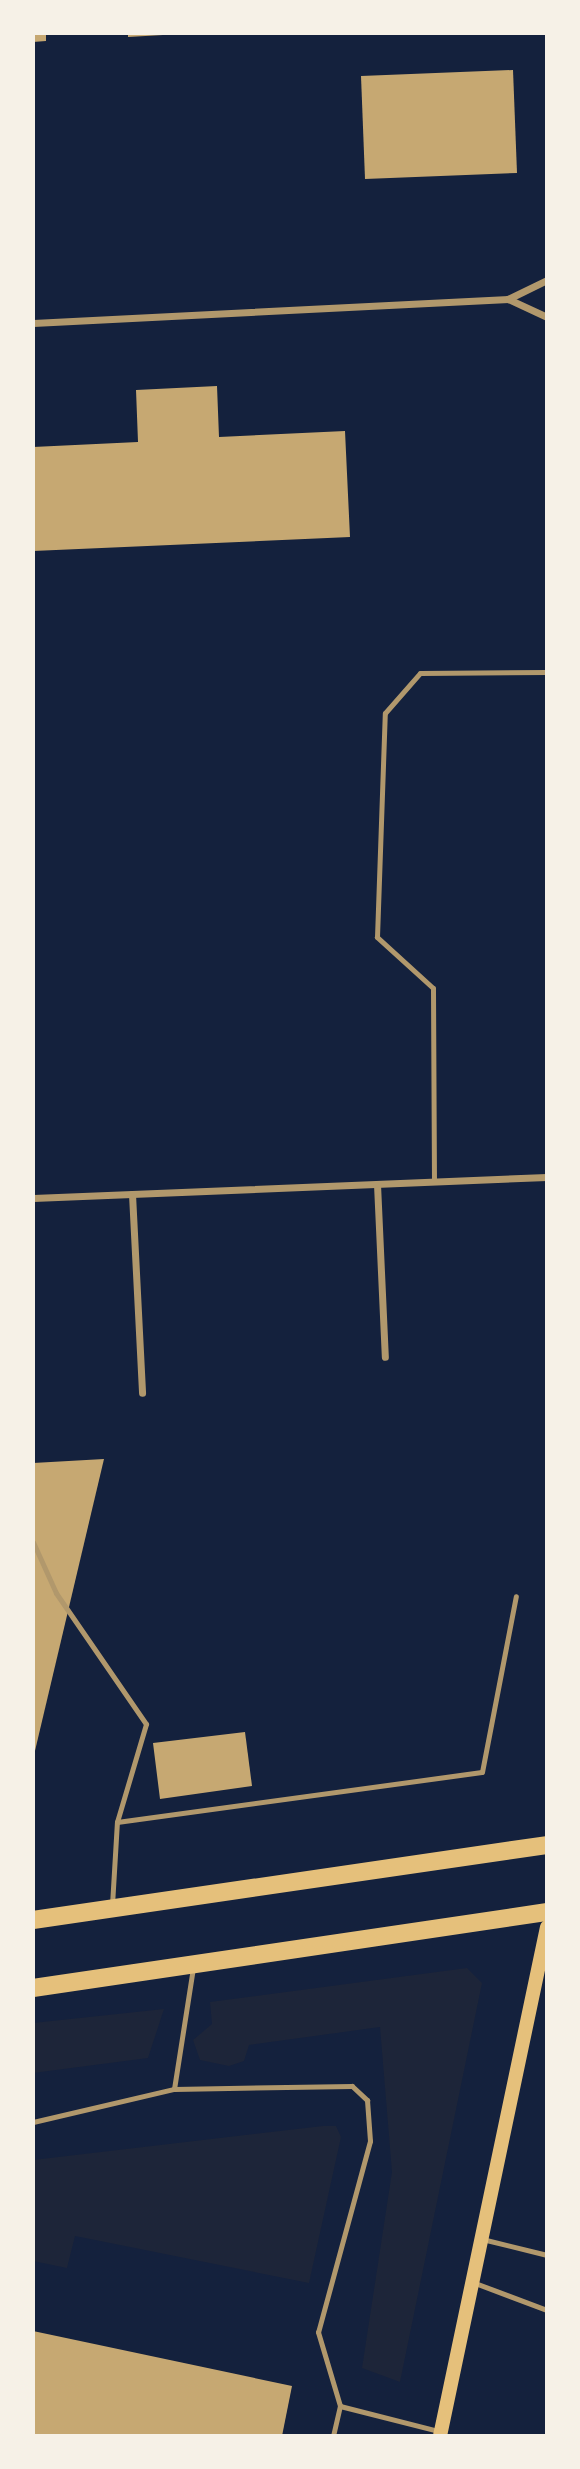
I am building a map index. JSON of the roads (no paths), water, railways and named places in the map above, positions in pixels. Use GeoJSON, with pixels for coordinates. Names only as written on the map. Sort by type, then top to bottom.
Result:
{"type":"FeatureCollection","features":[{"type":"Feature","properties":{"kind":"main road"},"geometry":{"type":"LineString","coordinates":[[33,1920],[547,1845]]}},
{"type":"Feature","properties":{"kind":"main road"},"geometry":{"type":"LineString","coordinates":[[33,1988],[547,1912]]}},
{"type":"Feature","properties":{"kind":"main road"},"geometry":{"type":"LineString","coordinates":[[441,2434],[547,1927]]}},
{"type":"Feature","properties":{"kind":"street"},"geometry":{"type":"LineString","coordinates":[[33,323],[508,299],[547,280]]}},
{"type":"Feature","properties":{"kind":"street"},"geometry":{"type":"LineString","coordinates":[[508,299],[547,317]]}},
{"type":"Feature","properties":{"kind":"street"},"geometry":{"type":"LineString","coordinates":[[33,1198],[547,1177]]}},
{"type":"Feature","properties":{"kind":"street"},"geometry":{"type":"LineString","coordinates":[[377,1184],[385,1357]]}},
{"type":"Feature","properties":{"kind":"street"},"geometry":{"type":"LineString","coordinates":[[132,1194],[142,1393]]}},
{"type":"Feature","properties":{"kind":"lane"},"geometry":{"type":"LineString","coordinates":[[435,1182],[433,988],[377,937],[385,713],[420,673],[547,672]]}},
{"type":"Feature","properties":{"kind":"lane"},"geometry":{"type":"LineString","coordinates":[[33,1542],[56,1593],[146,1724],[117,1822],[112,1909]]}},
{"type":"Feature","properties":{"kind":"lane"},"geometry":{"type":"LineString","coordinates":[[117,1822],[482,1772],[516,1596]]}},
{"type":"Feature","properties":{"kind":"lane"},"geometry":{"type":"LineString","coordinates":[[174,2089],[194,1965]]}},
{"type":"Feature","properties":{"kind":"lane"},"geometry":{"type":"LineString","coordinates":[[33,2122],[174,2089],[352,2086],[367,2101],[370,2141],[317,2332],[340,2406],[333,2436]]}},
{"type":"Feature","properties":{"kind":"lane"},"geometry":{"type":"LineString","coordinates":[[481,2239],[547,2255]]}},
{"type":"Feature","properties":{"kind":"lane"},"geometry":{"type":"LineString","coordinates":[[473,2282],[547,2310]]}},
{"type":"Feature","properties":{"kind":"lane"},"geometry":{"type":"LineString","coordinates":[[340,2406],[441,2434]]}}]}
